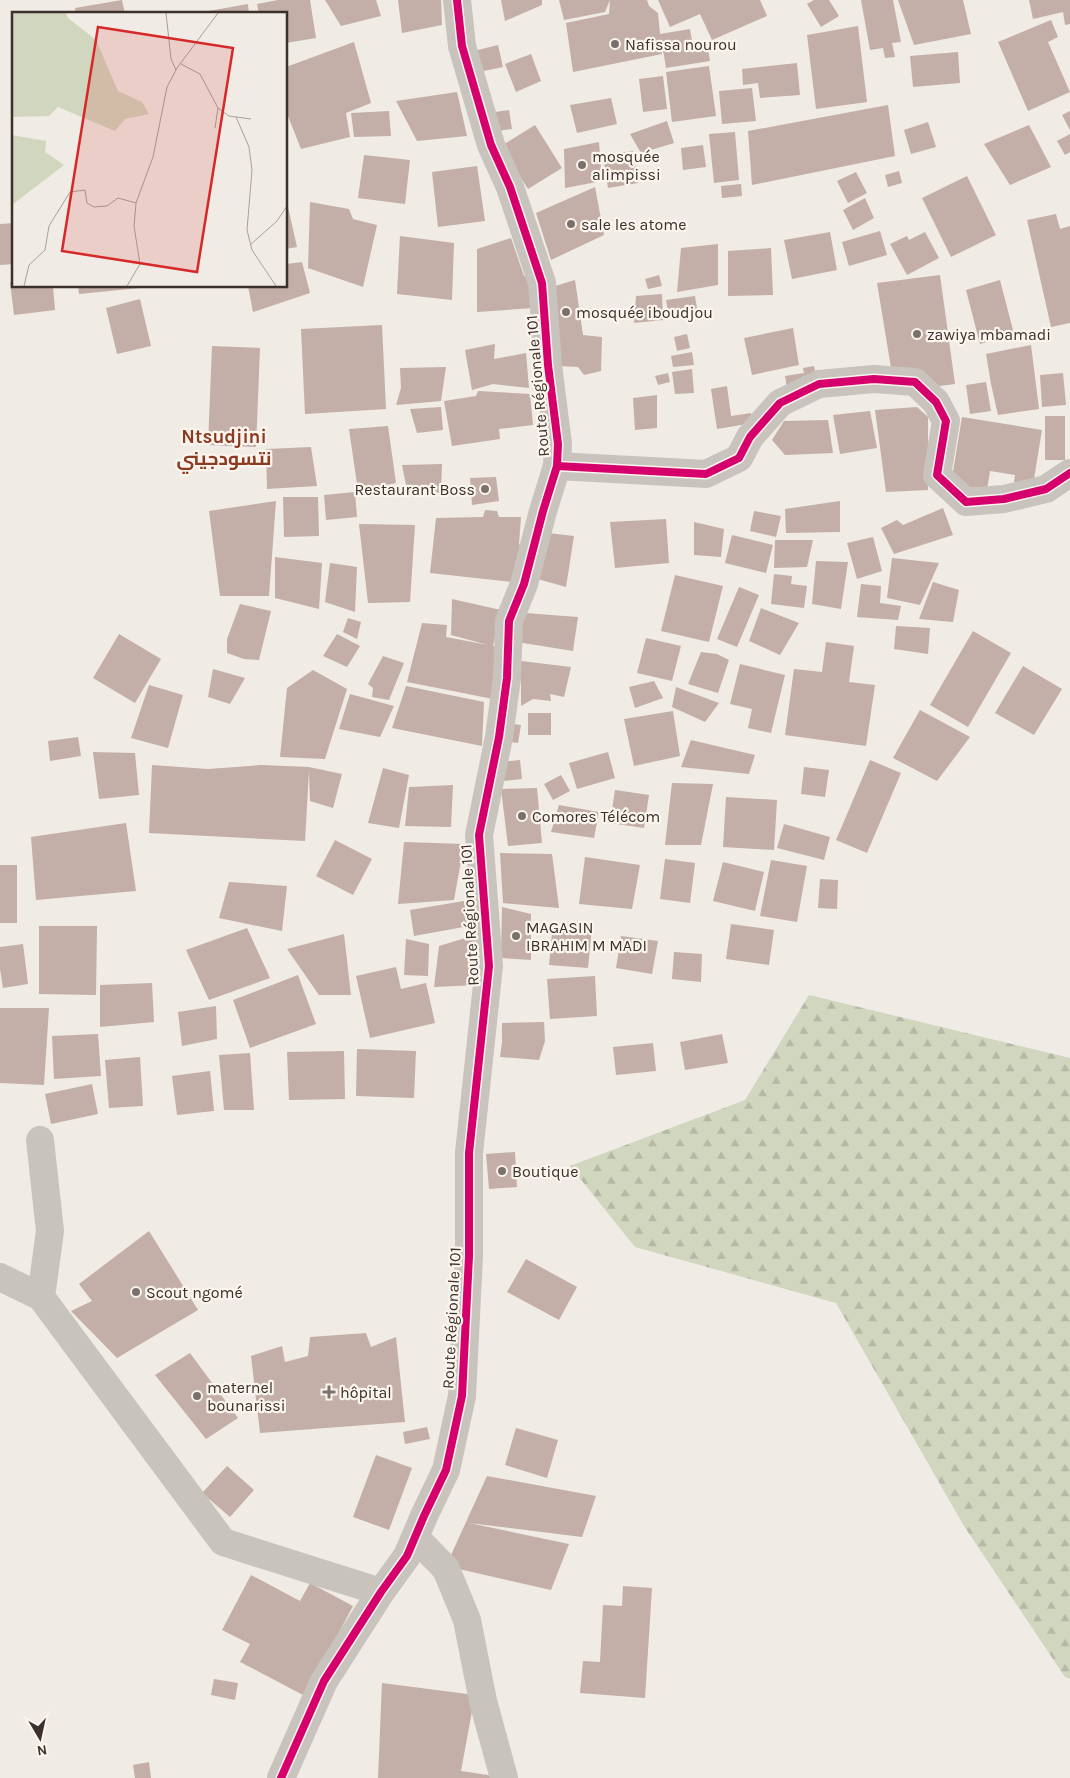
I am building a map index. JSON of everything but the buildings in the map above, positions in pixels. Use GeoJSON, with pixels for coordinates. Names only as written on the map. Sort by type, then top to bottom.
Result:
{"type":"FeatureCollection","features":[{"type":"Feature","properties":{"kind":"street","name":"Route Régionale 101"},"geometry":{"type":"LineString","coordinates":[[281,1778],[324,1681],[381,1592],[407,1556],[446,1470],[462,1396],[468,1265],[469,1153],[489,966],[479,835],[499,737],[506,678],[509,621],[524,584],[557,466],[558,444],[548,365],[542,283],[516,205],[492,145],[470,73],[462,46],[457,0]]}},
{"type":"Feature","properties":{"kind":"street"},"geometry":{"type":"LineString","coordinates":[[557,466],[706,474],[739,458],[750,437],[780,403],[819,384],[874,378],[915,382],[936,402],[946,421],[938,475],[966,502],[1004,499],[1046,489],[1070,474]]}},
{"type":"Feature","properties":{"kind":"street"},"geometry":{"type":"LineString","coordinates":[[40,1140],[50,1231],[41,1297]]}},
{"type":"Feature","properties":{"kind":"street"},"geometry":{"type":"LineString","coordinates":[[0,1278],[41,1297],[223,1542],[381,1592]]}},
{"type":"Feature","properties":{"kind":"street"},"geometry":{"type":"LineString","coordinates":[[415,1537],[446,1568],[467,1620],[483,1700],[504,1778]]}},
{"type":"Feature","properties":{"kind":"green space"},"geometry":{"type":"Polygon","coordinates":[[[809,995],[1070,1058],[1070,1679],[1065,1677],[964,1526],[836,1303],[635,1247],[570,1166],[745,1100],[809,995]]]}},
{"type":"Feature","properties":{"kind":"cycle path"},"geometry":{"type":"LineString","coordinates":[[281,1778],[324,1681],[381,1592],[407,1556],[446,1470],[462,1396],[469,1256],[469,1153],[489,966],[479,835],[499,737],[507,678],[509,621],[524,584],[557,466],[558,444],[548,365],[542,283],[510,187],[491,145],[462,46],[457,0]]}},
{"type":"Feature","properties":{"kind":"cycle path"},"geometry":{"type":"LineString","coordinates":[[557,466],[706,474],[739,458],[750,437],[780,403],[819,384],[874,379],[915,382],[936,402],[946,421],[937,475],[966,502],[1004,499],[1046,489],[1070,473]]}},
{"type":"Feature","properties":{"kind":"place","name":"Nafissa nourou"},"geometry":{"type":"Point","coordinates":[615,44]}},
{"type":"Feature","properties":{"kind":"place","name":"mosquée alimpissi"},"geometry":{"type":"Point","coordinates":[582,165]}},
{"type":"Feature","properties":{"kind":"place","name":"sale les atome"},"geometry":{"type":"Point","coordinates":[571,224]}},
{"type":"Feature","properties":{"kind":"place","name":"mosquée iboudjou"},"geometry":{"type":"Point","coordinates":[566,312]}},
{"type":"Feature","properties":{"kind":"place","name":"zawiya mbamadi"},"geometry":{"type":"Point","coordinates":[917,334]}},
{"type":"Feature","properties":{"kind":"place","name":"Restaurant Boss"},"geometry":{"type":"Point","coordinates":[485,489]}},
{"type":"Feature","properties":{"kind":"place","name":"Comores Télécom"},"geometry":{"type":"Point","coordinates":[522,816]}},
{"type":"Feature","properties":{"kind":"place","name":"MAGASIN IBRAHIM M MADI"},"geometry":{"type":"Point","coordinates":[516,936]}},
{"type":"Feature","properties":{"kind":"place","name":"Boutique"},"geometry":{"type":"Point","coordinates":[502,1171]}},
{"type":"Feature","properties":{"kind":"place","name":"Scout ngomé"},"geometry":{"type":"Point","coordinates":[136,1292]}},
{"type":"Feature","properties":{"kind":"place","name":"hôpital"},"geometry":{"type":"Point","coordinates":[329,1392]}},
{"type":"Feature","properties":{"kind":"place","name":"maternel bounarissi"},"geometry":{"type":"Point","coordinates":[197,1396]}},
{"type":"Feature","properties":{"kind":"district","name":"Ntsudjini نتسودجيني"},"geometry":{"type":"Point","coordinates":[224,447]}}]}
